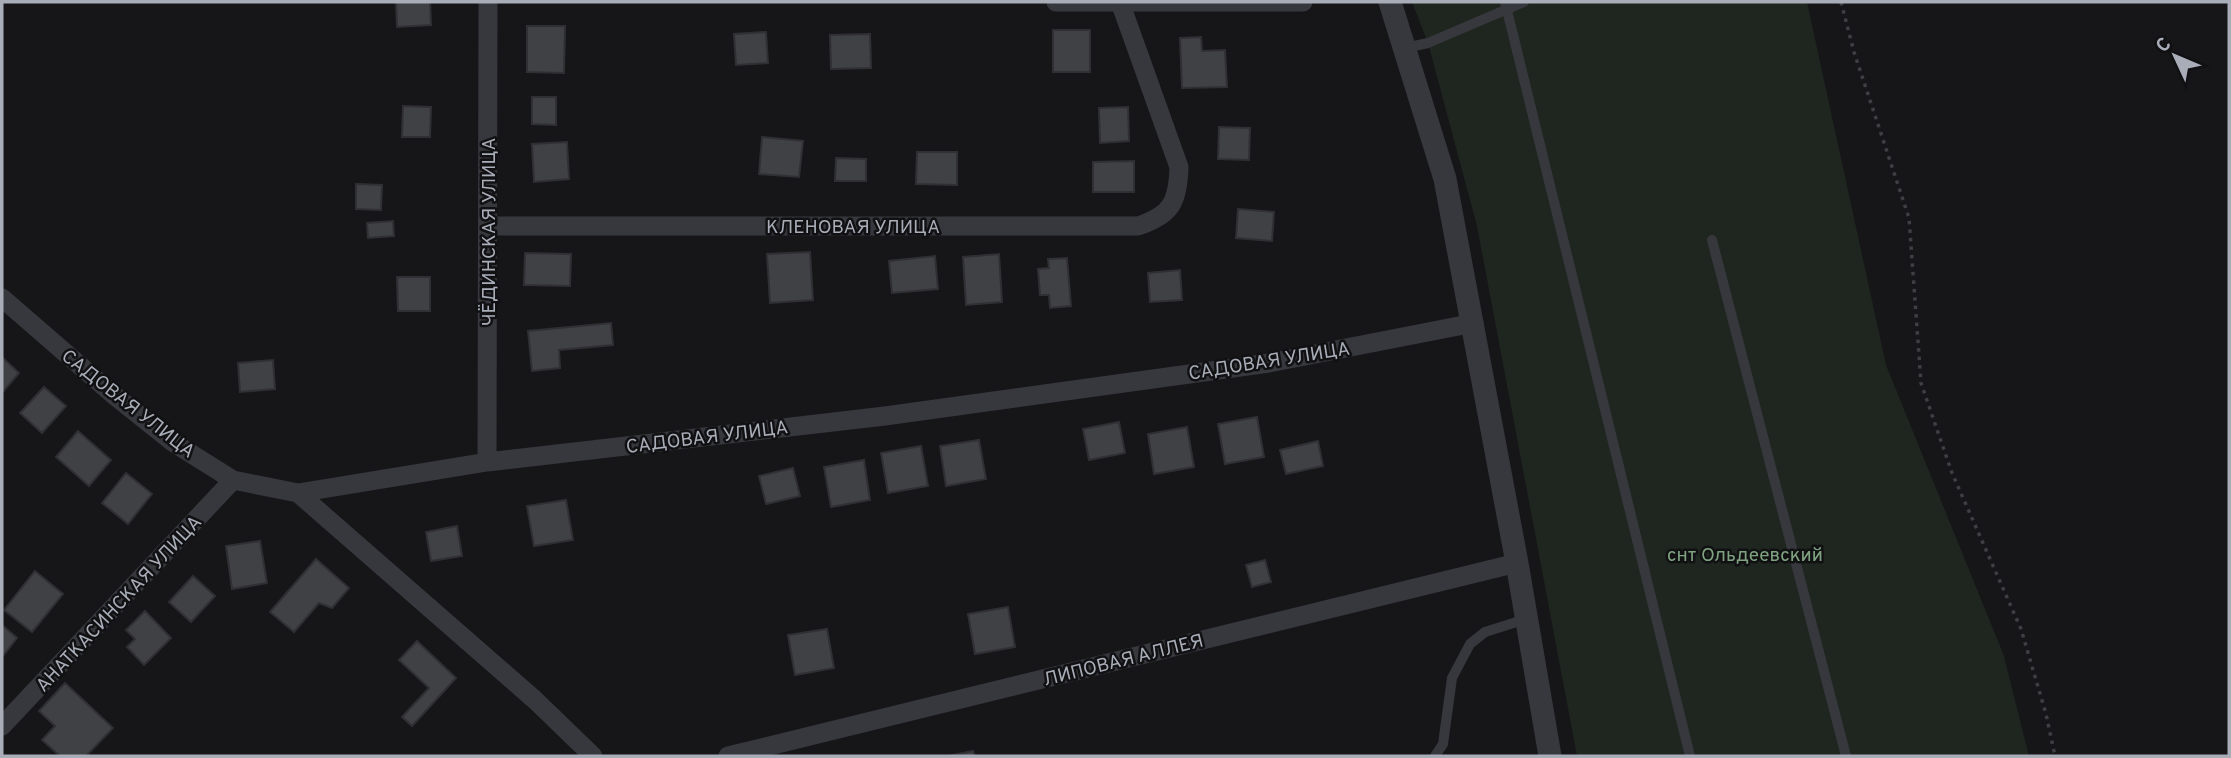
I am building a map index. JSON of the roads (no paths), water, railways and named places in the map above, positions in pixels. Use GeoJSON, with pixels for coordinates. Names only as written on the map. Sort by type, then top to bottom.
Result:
{"type":"FeatureCollection","features":[{"type":"Feature","properties":{"kind":"street","name":"ЧЁДИНСКАЯ УЛИЦА"},"geometry":{"type":"LineString","coordinates":[[487,461],[488,2]]}},
{"type":"Feature","properties":{"kind":"street"},"geometry":{"type":"LineString","coordinates":[[1056,2],[1303,2]]}},
{"type":"Feature","properties":{"kind":"street","name":"КЛЕНОВАЯ УЛИЦА"},"geometry":{"type":"LineString","coordinates":[[488,226],[1138,226],[1155,220],[1168,210],[1178,191],[1179,167],[1120,2]]}},
{"type":"Feature","properties":{"kind":"street"},"geometry":{"type":"LineString","coordinates":[[1390,2],[1445,179],[1474,323],[1550,756]]}},
{"type":"Feature","properties":{"kind":"street","name":"САДОВАЯ УЛИЦА"},"geometry":{"type":"LineString","coordinates":[[5,307],[164,435],[233,480],[298,493],[487,461],[885,416],[1242,366],[1474,323]]}},
{"type":"Feature","properties":{"kind":"street","name":"АНАТКАСИНСКАЯ УЛИЦА"},"geometry":{"type":"LineString","coordinates":[[2,726],[233,480]]}},
{"type":"Feature","properties":{"kind":"street"},"geometry":{"type":"LineString","coordinates":[[298,493],[535,700],[593,756]]}},
{"type":"Feature","properties":{"kind":"street","name":"ЛИПОВАЯ АЛЛЕЯ"},"geometry":{"type":"LineString","coordinates":[[728,756],[1517,563]]}},
{"type":"Feature","properties":{"kind":"lane"},"geometry":{"type":"LineString","coordinates":[[1405,48],[1428,43],[1506,5],[1524,2]]}},
{"type":"Feature","properties":{"kind":"lane"},"geometry":{"type":"LineString","coordinates":[[1506,5],[1690,756]]}},
{"type":"Feature","properties":{"kind":"lane"},"geometry":{"type":"LineString","coordinates":[[1712,240],[1846,756]]}},
{"type":"Feature","properties":{"kind":"lane"},"geometry":{"type":"LineString","coordinates":[[1435,756],[1443,744],[1452,678],[1470,644],[1485,632],[1527,618]]}},
{"type":"Feature","properties":{"kind":"park label","name":"снт Ольдеевский"},"geometry":{"type":"Point","coordinates":[1745,554]}}]}
